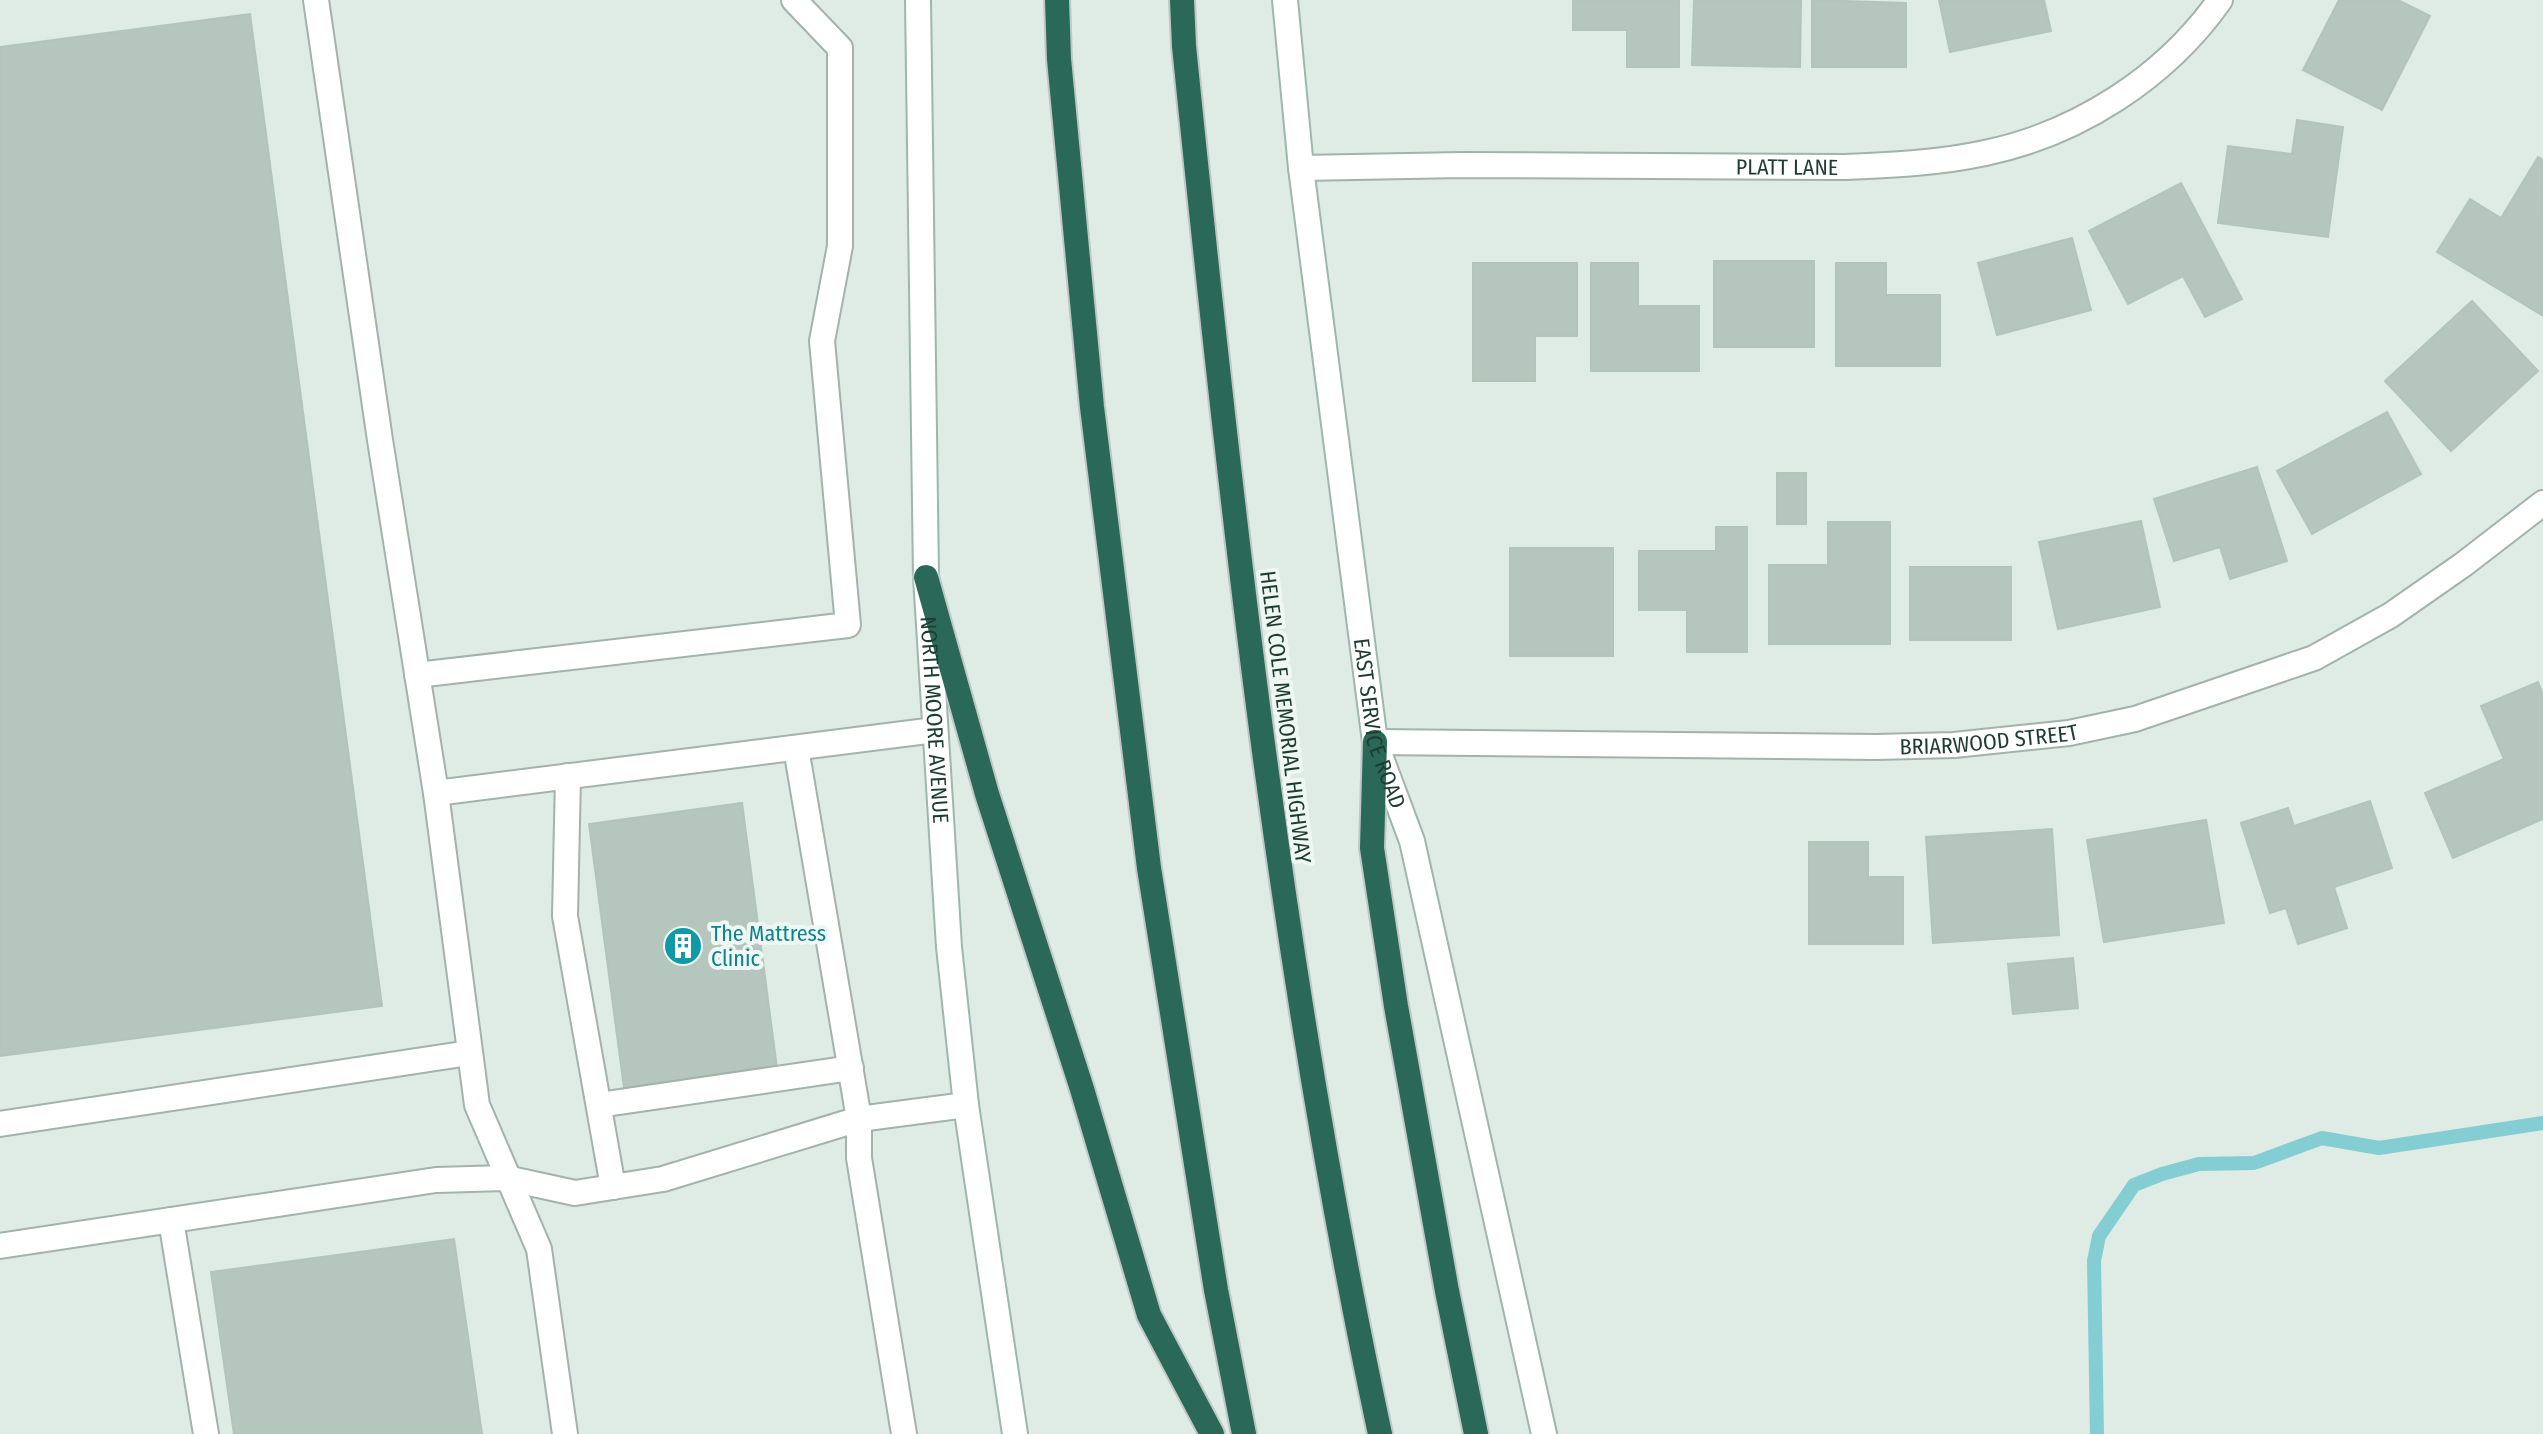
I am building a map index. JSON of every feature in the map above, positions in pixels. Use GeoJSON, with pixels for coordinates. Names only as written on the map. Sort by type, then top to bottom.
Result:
{"type":"FeatureCollection","features":[{"type":"Feature","properties":{"kind":"highway"},"geometry":{"type":"LineString","coordinates":[[1057,0],[1059,59],[1092,407],[1149,868],[1216,1290],[1244,1434]]}},
{"type":"Feature","properties":{"kind":"highway","name":"HELEN COLE MEMORIAL HIGHWAY"},"geometry":{"type":"LineString","coordinates":[[1182,0],[1219,395],[1282,890],[1356,1321],[1380,1434]]}},
{"type":"Feature","properties":{"kind":"highway"},"geometry":{"type":"LineString","coordinates":[[926,577],[987,794],[1078,1074],[1149,1315],[1212,1434]]}},
{"type":"Feature","properties":{"kind":"highway"},"geometry":{"type":"LineString","coordinates":[[1375,742],[1372,848],[1396,1006],[1476,1434]]}},
{"type":"Feature","properties":{"kind":"main road"},"geometry":{"type":"LineString","coordinates":[[316,0],[370,376],[436,793],[477,1105],[539,1249],[565,1434]]}},
{"type":"Feature","properties":{"kind":"main road"},"geometry":{"type":"LineString","coordinates":[[417,675],[848,625],[822,341],[840,246],[840,48],[794,0]]}},
{"type":"Feature","properties":{"kind":"main road","name":"NORTH MOORE AVENUE"},"geometry":{"type":"LineString","coordinates":[[918,0],[926,577],[949,947],[966,1105],[1015,1434]]}},
{"type":"Feature","properties":{"kind":"main road","name":"EAST SERVICE ROAD"},"geometry":{"type":"LineString","coordinates":[[1285,0],[1301,168],[1375,742],[1412,841],[1544,1434]]}},
{"type":"Feature","properties":{"kind":"main road","name":"PLATT LANE"},"geometry":{"type":"LineString","coordinates":[[1301,168],[1461,165],[1845,167],[1908,165],[1986,153],[2053,132],[2105,107],[2158,68],[2220,0]]}},
{"type":"Feature","properties":{"kind":"main road","name":"BRIARWOOD STREET"},"geometry":{"type":"LineString","coordinates":[[1375,742],[1876,747],[1967,744],[2069,733],[2135,719],[2314,658],[2391,615],[2543,503]]}},
{"type":"Feature","properties":{"kind":"main road"},"geometry":{"type":"LineString","coordinates":[[436,793],[935,730]]}},
{"type":"Feature","properties":{"kind":"main road"},"geometry":{"type":"LineString","coordinates":[[796,748],[851,1068],[859,1119],[859,1158],[904,1434]]}},
{"type":"Feature","properties":{"kind":"main road"},"geometry":{"type":"LineString","coordinates":[[568,776],[565,916],[613,1187]]}},
{"type":"Feature","properties":{"kind":"main road"},"geometry":{"type":"LineString","coordinates":[[0,1124],[469,1053]]}},
{"type":"Feature","properties":{"kind":"main road"},"geometry":{"type":"LineString","coordinates":[[599,1105],[851,1068]]}},
{"type":"Feature","properties":{"kind":"main road"},"geometry":{"type":"LineString","coordinates":[[0,1246],[436,1180],[506,1178],[575,1193],[663,1179],[859,1119],[966,1105]]}},
{"type":"Feature","properties":{"kind":"main road"},"geometry":{"type":"LineString","coordinates":[[171,1220],[206,1434]]}},
{"type":"Feature","properties":{"kind":"building"},"geometry":{"type":"Polygon","coordinates":[[[1573,0],[1679,0],[1679,67],[1627,67],[1627,30],[1573,30],[1573,0]]]}},
{"type":"Feature","properties":{"kind":"building"},"geometry":{"type":"Polygon","coordinates":[[[1694,0],[1801,0],[1800,67],[1692,65],[1694,0]]]}},
{"type":"Feature","properties":{"kind":"building"},"geometry":{"type":"Polygon","coordinates":[[[1812,0],[1906,3],[1906,67],[1812,67],[1812,0]]]}},
{"type":"Feature","properties":{"kind":"building"},"geometry":{"type":"Polygon","coordinates":[[[1939,0],[2044,0],[2051,31],[1950,52],[1939,0]]]}},
{"type":"Feature","properties":{"kind":"building"},"geometry":{"type":"Polygon","coordinates":[[[2339,0],[2398,0],[2430,16],[2382,110],[2303,70],[2339,0]]]}},
{"type":"Feature","properties":{"kind":"building"},"geometry":{"type":"Polygon","coordinates":[[[250,14],[382,1006],[0,1056],[0,47],[250,14]]]}},
{"type":"Feature","properties":{"kind":"building"},"geometry":{"type":"Polygon","coordinates":[[[2297,120],[2343,127],[2328,237],[2218,223],[2228,146],[2292,154],[2297,120]]]}},
{"type":"Feature","properties":{"kind":"building"},"geometry":{"type":"Polygon","coordinates":[[[2538,157],[2543,160],[2542,315],[2437,252],[2470,199],[2501,218],[2538,157]]]}},
{"type":"Feature","properties":{"kind":"building"},"geometry":{"type":"Polygon","coordinates":[[[2181,183],[2242,299],[2205,317],[2183,276],[2128,304],[2089,231],[2181,183]]]}},
{"type":"Feature","properties":{"kind":"building"},"geometry":{"type":"Polygon","coordinates":[[[2072,238],[2091,310],[1997,335],[1978,263],[2072,238]]]}},
{"type":"Feature","properties":{"kind":"building"},"geometry":{"type":"Polygon","coordinates":[[[1714,261],[1814,261],[1814,347],[1714,347],[1714,261]]]}},
{"type":"Feature","properties":{"kind":"building"},"geometry":{"type":"Polygon","coordinates":[[[1473,263],[1577,263],[1577,336],[1535,336],[1535,381],[1473,381],[1473,263]]]}},
{"type":"Feature","properties":{"kind":"building"},"geometry":{"type":"Polygon","coordinates":[[[1591,263],[1638,263],[1638,306],[1699,306],[1699,371],[1591,371],[1591,263]]]}},
{"type":"Feature","properties":{"kind":"building"},"geometry":{"type":"Polygon","coordinates":[[[1836,263],[1886,263],[1886,295],[1940,295],[1940,366],[1836,366],[1836,263]]]}},
{"type":"Feature","properties":{"kind":"building"},"geometry":{"type":"Polygon","coordinates":[[[2472,301],[2538,371],[2451,451],[2385,381],[2472,301]]]}},
{"type":"Feature","properties":{"kind":"building"},"geometry":{"type":"Polygon","coordinates":[[[2387,412],[2421,474],[2312,534],[2277,471],[2387,412]]]}},
{"type":"Feature","properties":{"kind":"building"},"geometry":{"type":"Polygon","coordinates":[[[2257,467],[2287,561],[2230,579],[2220,547],[2174,561],[2154,499],[2257,467]]]}},
{"type":"Feature","properties":{"kind":"building"},"geometry":{"type":"Polygon","coordinates":[[[1777,473],[1806,473],[1806,524],[1777,524],[1777,473]]]}},
{"type":"Feature","properties":{"kind":"building"},"geometry":{"type":"Polygon","coordinates":[[[2141,521],[2160,607],[2058,629],[2039,542],[2141,521]]]}},
{"type":"Feature","properties":{"kind":"building"},"geometry":{"type":"Polygon","coordinates":[[[1828,522],[1890,522],[1890,644],[1769,644],[1769,565],[1828,565],[1828,522]]]}},
{"type":"Feature","properties":{"kind":"building"},"geometry":{"type":"Polygon","coordinates":[[[1716,527],[1747,527],[1747,652],[1687,652],[1687,610],[1639,610],[1639,551],[1716,551],[1716,527]]]}},
{"type":"Feature","properties":{"kind":"building"},"geometry":{"type":"Polygon","coordinates":[[[1510,548],[1613,548],[1613,656],[1510,656],[1510,548]]]}},
{"type":"Feature","properties":{"kind":"building"},"geometry":{"type":"Polygon","coordinates":[[[1910,567],[2011,567],[2011,640],[1910,640],[1910,567]]]}},
{"type":"Feature","properties":{"kind":"building"},"geometry":{"type":"Polygon","coordinates":[[[2538,682],[2543,695],[2543,819],[2453,858],[2425,793],[2504,759],[2481,706],[2538,682]]]}},
{"type":"Feature","properties":{"kind":"building"},"geometry":{"type":"Polygon","coordinates":[[[2370,801],[2392,868],[2334,887],[2347,928],[2298,944],[2286,908],[2270,913],[2241,823],[2288,808],[2294,826],[2370,801]]]}},
{"type":"Feature","properties":{"kind":"building","name":"The Mattress Clinic"},"geometry":{"type":"Polygon","coordinates":[[[742,803],[777,1068],[624,1088],[589,824],[742,803]]]}},
{"type":"Feature","properties":{"kind":"building"},"geometry":{"type":"Polygon","coordinates":[[[2206,820],[2224,923],[2104,942],[2087,840],[2206,820]]]}},
{"type":"Feature","properties":{"kind":"building"},"geometry":{"type":"Polygon","coordinates":[[[2052,829],[2059,935],[1933,943],[1926,837],[2052,829]]]}},
{"type":"Feature","properties":{"kind":"building"},"geometry":{"type":"Polygon","coordinates":[[[1809,842],[1868,842],[1868,877],[1903,877],[1903,944],[1809,944],[1809,842]]]}},
{"type":"Feature","properties":{"kind":"building"},"geometry":{"type":"Polygon","coordinates":[[[2073,958],[2078,1008],[2013,1014],[2008,964],[2073,958]]]}},
{"type":"Feature","properties":{"kind":"building"},"geometry":{"type":"Polygon","coordinates":[[[454,1239],[482,1434],[234,1434],[211,1272],[454,1239]]]}},
{"type":"Feature","properties":{"kind":"waterway"},"geometry":{"type":"LineString","coordinates":[[2097,1434],[2094,1261],[2099,1236],[2134,1185],[2199,1164],[2254,1163],[2322,1138],[2379,1148],[2543,1123]]}},
{"type":"Feature","properties":{"kind":"place","name":"The Mattress Clinic"},"geometry":{"type":"Point","coordinates":[683,946]}}]}
